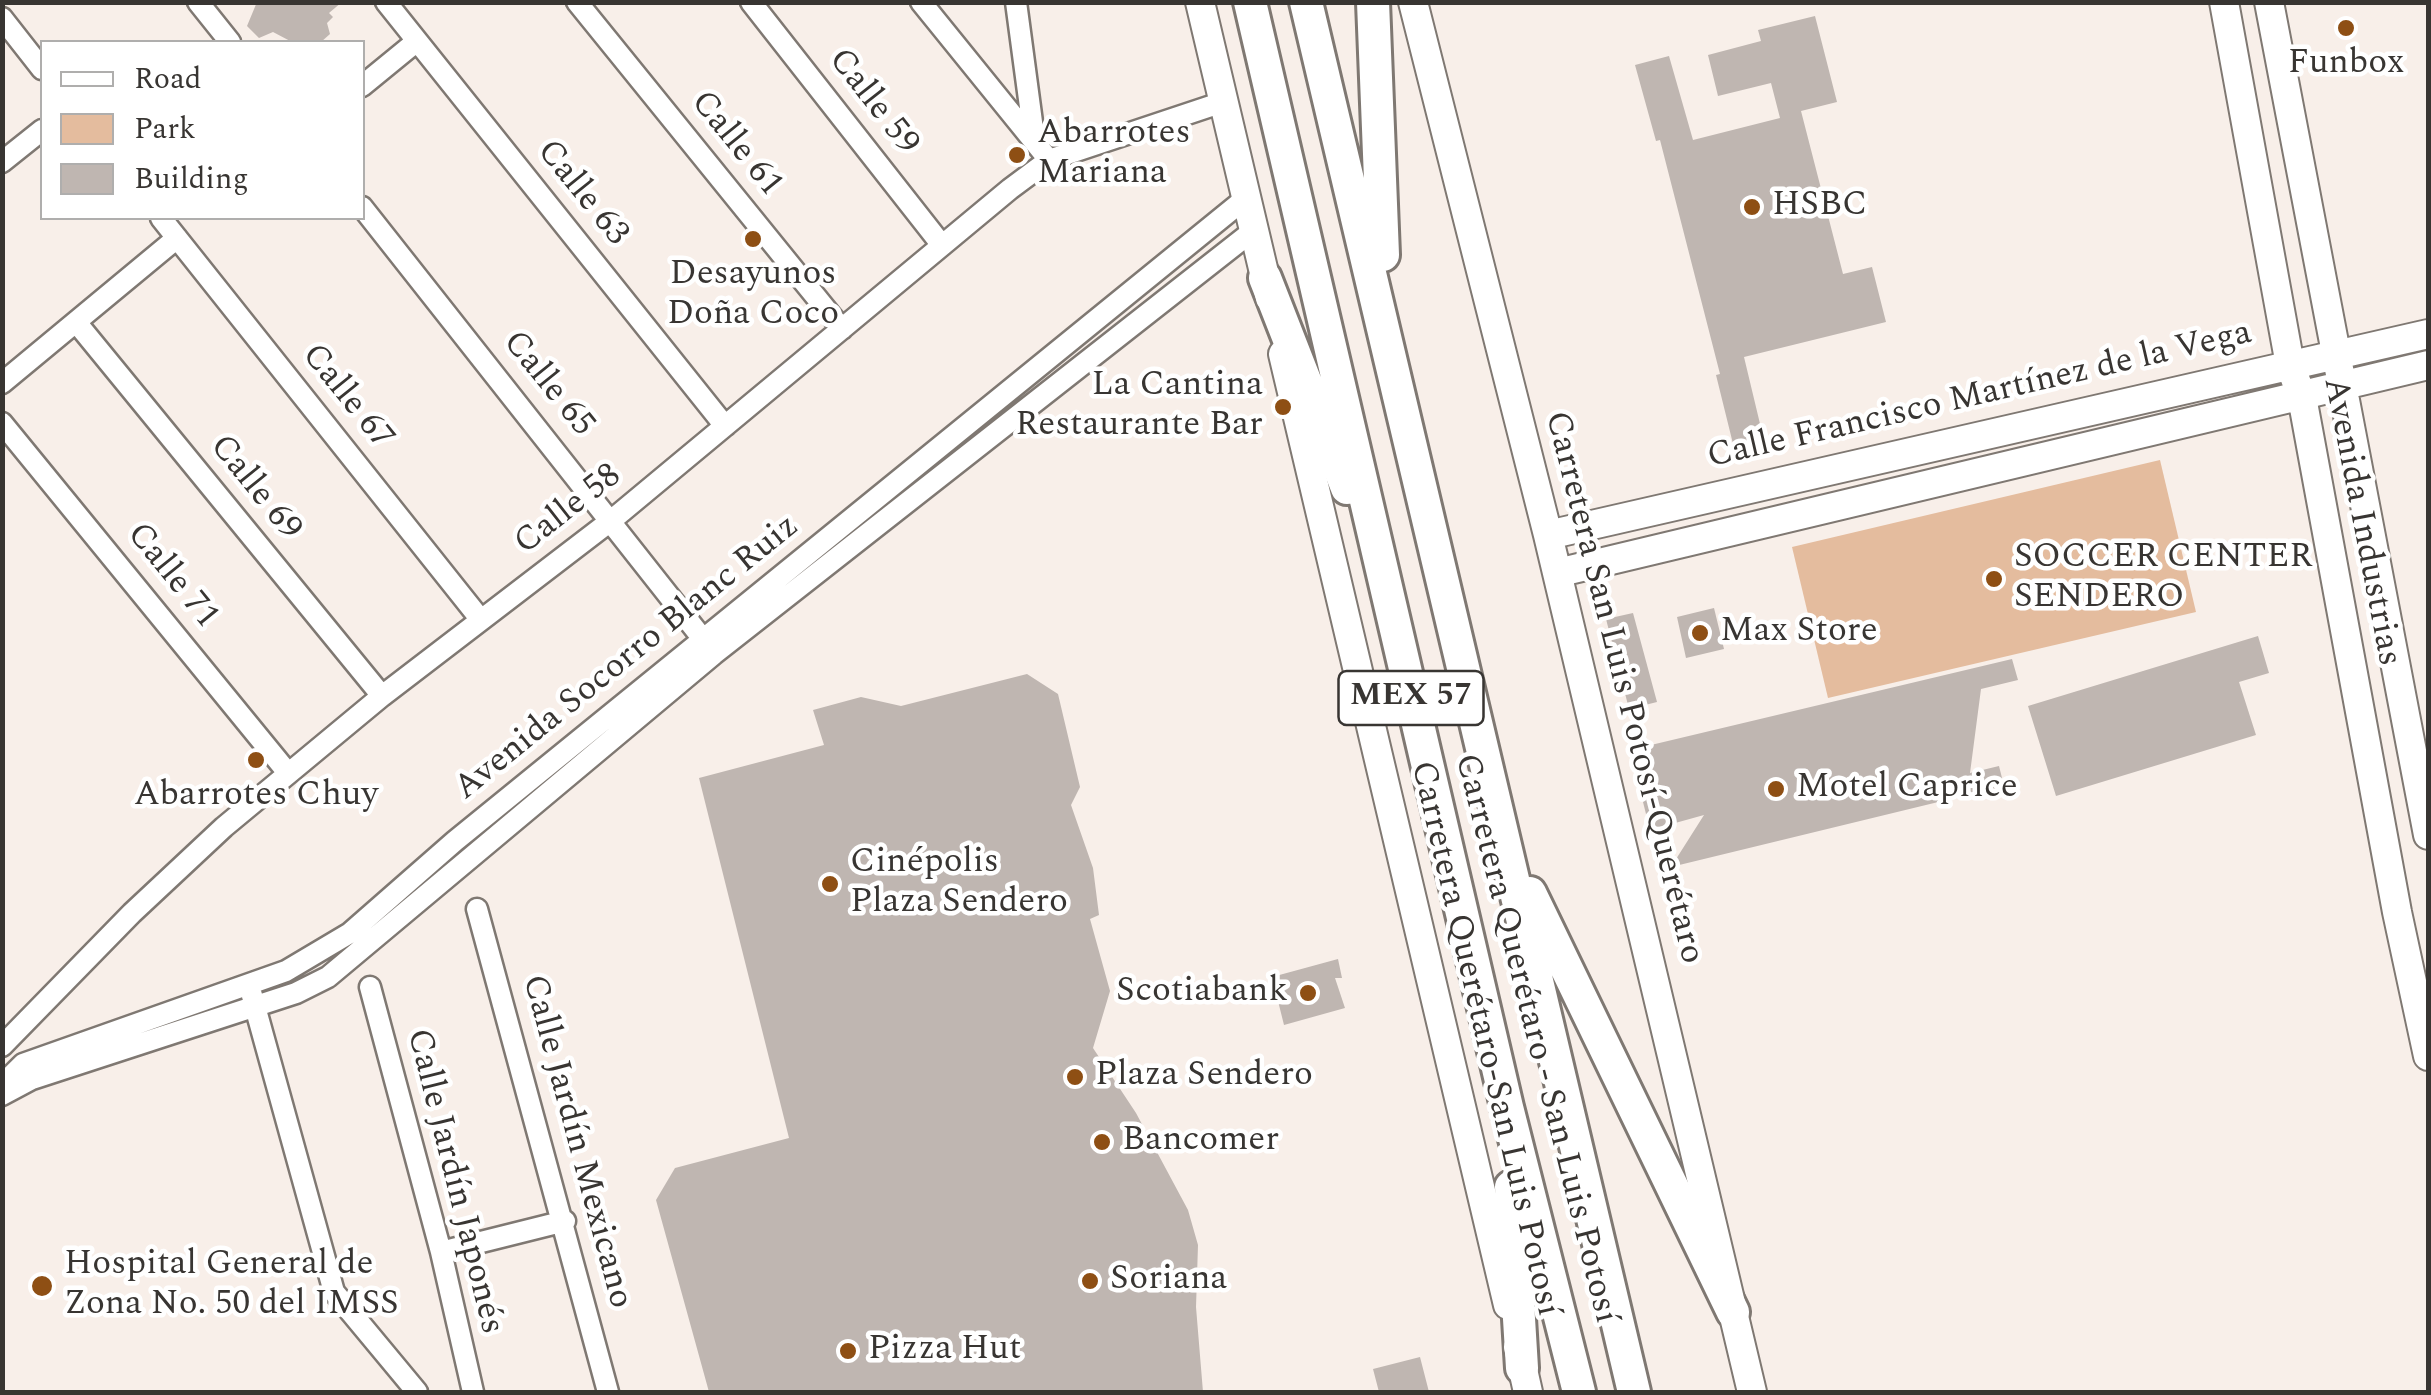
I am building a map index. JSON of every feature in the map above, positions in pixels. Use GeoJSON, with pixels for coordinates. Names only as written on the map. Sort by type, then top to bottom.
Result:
{"type":"FeatureCollection","features":[{"type":"Feature","properties":{"kind":"highway","name":"Carretera Querétaro - San Luis Potosí"},"geometry":{"type":"LineString","coordinates":[[1250,2],[1507,1108],[1578,1392]]}},
{"type":"Feature","properties":{"kind":"highway","name":"Carretera Querétaro - San Luis Potosí"},"geometry":{"type":"LineString","coordinates":[[1306,2],[1634,1392]]}},
{"type":"Feature","properties":{"kind":"highway"},"geometry":{"type":"LineString","coordinates":[[1373,2],[1386,330]]}},
{"type":"Feature","properties":{"kind":"highway"},"geometry":{"type":"LineString","coordinates":[[1265,278],[1385,585]]}},
{"type":"Feature","properties":{"kind":"highway"},"geometry":{"type":"LineString","coordinates":[[1504,840],[1733,1312]]}},
{"type":"Feature","properties":{"kind":"highway"},"geometry":{"type":"LineString","coordinates":[[1507,1108],[1525,1380]]}},
{"type":"Feature","properties":{"kind":"main road","name":"Carretera Querétaro-San Luis Potosí"},"geometry":{"type":"LineString","coordinates":[[1200,2],[1525,1380]]}},
{"type":"Feature","properties":{"kind":"main road","name":"Carretera San Luis Potosí-Querétaro"},"geometry":{"type":"LineString","coordinates":[[1414,2],[1558,573],[1752,1392]]}},
{"type":"Feature","properties":{"kind":"main road","name":"Avenida Industrias"},"geometry":{"type":"LineString","coordinates":[[2270,2],[2340,388],[2428,836]]}},
{"type":"Feature","properties":{"kind":"main road","name":"Avenida Industrias"},"geometry":{"type":"LineString","coordinates":[[2226,11],[2290,366],[2302,397],[2397,912],[2428,1056]]}},
{"type":"Feature","properties":{"kind":"main road"},"geometry":{"type":"LineString","coordinates":[[2226,11],[2259,22],[2276,40]]}},
{"type":"Feature","properties":{"kind":"main road","name":"Calle Francisco Martínez de la Vega"},"geometry":{"type":"LineString","coordinates":[[1548,534],[2428,334]]}},
{"type":"Feature","properties":{"kind":"main road","name":"Calle Francisco Martínez de la Vega"},"geometry":{"type":"LineString","coordinates":[[1558,573],[2428,365]]}},
{"type":"Feature","properties":{"kind":"main road"},"geometry":{"type":"LineString","coordinates":[[2148,398],[2155,431]]}},
{"type":"Feature","properties":{"kind":"main road"},"geometry":{"type":"LineString","coordinates":[[1748,487],[1758,526]]}},
{"type":"Feature","properties":{"kind":"street"},"geometry":{"type":"LineString","coordinates":[[198,2],[228,40]]}},
{"type":"Feature","properties":{"kind":"street","name":"Calle 63"},"geometry":{"type":"LineString","coordinates":[[386,2],[726,426]]}},
{"type":"Feature","properties":{"kind":"street","name":"Calle 61"},"geometry":{"type":"LineString","coordinates":[[578,2],[842,329]]}},
{"type":"Feature","properties":{"kind":"street","name":"Calle 59"},"geometry":{"type":"LineString","coordinates":[[752,2],[941,244]]}},
{"type":"Feature","properties":{"kind":"street"},"geometry":{"type":"LineString","coordinates":[[921,2],[1048,160]]}},
{"type":"Feature","properties":{"kind":"street"},"geometry":{"type":"LineString","coordinates":[[1016,2],[1034,139]]}},
{"type":"Feature","properties":{"kind":"street"},"geometry":{"type":"LineString","coordinates":[[2,18],[40,66]]}},
{"type":"Feature","properties":{"kind":"street"},"geometry":{"type":"LineString","coordinates":[[365,84],[417,41]]}},
{"type":"Feature","properties":{"kind":"street","name":"Calle 58"},"geometry":{"type":"LineString","coordinates":[[2,1046],[132,913],[288,773],[613,519],[941,244],[1048,160],[1223,102]]}},
{"type":"Feature","properties":{"kind":"street"},"geometry":{"type":"LineString","coordinates":[[2,162],[40,132]]}},
{"type":"Feature","properties":{"kind":"street","name":"Avenida Socorro Blanc Ruiz"},"geometry":{"type":"LineString","coordinates":[[2,1085],[23,1064],[252,994],[296,993],[328,977],[354,942],[458,851],[1246,198]]}},
{"type":"Feature","properties":{"kind":"street","name":"Calle 65"},"geometry":{"type":"LineString","coordinates":[[365,211],[613,519],[709,646]]}},
{"type":"Feature","properties":{"kind":"street","name":"Calle 67"},"geometry":{"type":"LineString","coordinates":[[163,220],[481,620]]}},
{"type":"Feature","properties":{"kind":"street","name":"Avenida Socorro Blanc Ruiz"},"geometry":{"type":"LineString","coordinates":[[709,646],[1254,230]]}},
{"type":"Feature","properties":{"kind":"street"},"geometry":{"type":"LineString","coordinates":[[2,383],[177,238]]}},
{"type":"Feature","properties":{"kind":"street"},"geometry":{"type":"LineString","coordinates":[[1168,262],[1180,267],[1184,284]]}},
{"type":"Feature","properties":{"kind":"street","name":"Calle 69"},"geometry":{"type":"LineString","coordinates":[[76,322],[382,696]]}},
{"type":"Feature","properties":{"kind":"street","name":"Calle 71"},"geometry":{"type":"LineString","coordinates":[[2,423],[288,773]]}},
{"type":"Feature","properties":{"kind":"street","name":"Calle Jardín Mexicano"},"geometry":{"type":"LineString","coordinates":[[477,909],[565,1221],[608,1392]]}},
{"type":"Feature","properties":{"kind":"street","name":"Calle Jardín Japonés"},"geometry":{"type":"LineString","coordinates":[[370,987],[442,1252],[473,1392]]}},
{"type":"Feature","properties":{"kind":"street"},"geometry":{"type":"LineString","coordinates":[[252,994],[334,1292],[417,1392]]}},
{"type":"Feature","properties":{"kind":"street","name":"Avenida Socorro Blanc Ruiz"},"geometry":{"type":"LineString","coordinates":[[2,1095],[32,1079],[252,994]]}},
{"type":"Feature","properties":{"kind":"street"},"geometry":{"type":"LineString","coordinates":[[442,1252],[565,1221]]}},
{"type":"Feature","properties":{"kind":"green space","name":"SOCCER CENTER SENDERO"},"geometry":{"type":"Polygon","coordinates":[[[2160,460],[2196,612],[1828,698],[1792,547],[2160,460]]]}},
{"type":"Feature","properties":{"kind":"building"},"geometry":{"type":"Polygon","coordinates":[[[257,2],[342,2],[329,13],[333,17],[327,23],[330,34],[323,40],[288,40],[273,32],[259,38],[247,26],[257,2]]]}},
{"type":"Feature","properties":{"kind":"building","name":"HSBC"},"geometry":{"type":"Polygon","coordinates":[[[1815,16],[1837,102],[1801,111],[1843,274],[1872,267],[1886,322],[1744,357],[1767,453],[1737,460],[1716,375],[1720,374],[1660,140],[1656,141],[1635,65],[1669,56],[1693,140],[1780,118],[1771,83],[1718,96],[1708,55],[1761,41],[1758,30],[1815,16]]]}},
{"type":"Feature","properties":{"kind":"building","name":"Max Store"},"geometry":{"type":"Polygon","coordinates":[[[1714,608],[1724,649],[1686,658],[1677,617],[1714,608]]]}},
{"type":"Feature","properties":{"kind":"building"},"geometry":{"type":"Polygon","coordinates":[[[1633,613],[1657,702],[1629,709],[1606,619],[1633,613]]]}},
{"type":"Feature","properties":{"kind":"building"},"geometry":{"type":"Polygon","coordinates":[[[2258,636],[2269,673],[2239,682],[2256,735],[2056,796],[2028,706],[2258,636]]]}},
{"type":"Feature","properties":{"kind":"building"},"geometry":{"type":"Polygon","coordinates":[[[2012,659],[2018,680],[1981,689],[1970,773],[1999,766],[2004,786],[1671,867],[1704,815],[1650,830],[1630,750],[2012,659]]]}},
{"type":"Feature","properties":{"kind":"building"},"geometry":{"type":"Polygon","coordinates":[[[1027,674],[1058,694],[1080,787],[1071,805],[1093,868],[1099,915],[1090,919],[1110,991],[1093,1048],[1136,1113],[1188,1210],[1198,1245],[1196,1307],[1203,1392],[709,1392],[656,1200],[675,1168],[789,1138],[699,778],[824,745],[813,710],[861,697],[901,706],[1027,674]]]}},
{"type":"Feature","properties":{"kind":"building","name":"Scotiabank"},"geometry":{"type":"Polygon","coordinates":[[[1338,959],[1342,978],[1335,978],[1345,1008],[1284,1025],[1272,977],[1338,959]]]}},
{"type":"Feature","properties":{"kind":"building"},"geometry":{"type":"Polygon","coordinates":[[[1420,1357],[1429,1392],[1379,1392],[1373,1369],[1420,1357]]]}},
{"type":"Feature","properties":{"kind":"place","name":"Funbox"},"geometry":{"type":"Point","coordinates":[2346,28]}},
{"type":"Feature","properties":{"kind":"place","name":"Abarrotes Mariana"},"geometry":{"type":"Point","coordinates":[1017,155]}},
{"type":"Feature","properties":{"kind":"place","name":"HSBC"},"geometry":{"type":"Point","coordinates":[1752,207]}},
{"type":"Feature","properties":{"kind":"place","name":"Desayunos Doña Coco"},"geometry":{"type":"Point","coordinates":[753,239]}},
{"type":"Feature","properties":{"kind":"place","name":"La Cantina Restaurante Bar"},"geometry":{"type":"Point","coordinates":[1283,407]}},
{"type":"Feature","properties":{"kind":"place","name":"SOCCER CENTER SENDERO"},"geometry":{"type":"Point","coordinates":[1994,579]}},
{"type":"Feature","properties":{"kind":"place","name":"Max Store"},"geometry":{"type":"Point","coordinates":[1700,633]}},
{"type":"Feature","properties":{"kind":"place","name":"Abarrotes Chuy"},"geometry":{"type":"Point","coordinates":[256,760]}},
{"type":"Feature","properties":{"kind":"place","name":"Motel Caprice"},"geometry":{"type":"Point","coordinates":[1776,789]}},
{"type":"Feature","properties":{"kind":"place","name":"Cinépolis Plaza Sendero"},"geometry":{"type":"Point","coordinates":[830,884]}},
{"type":"Feature","properties":{"kind":"place","name":"Scotiabank"},"geometry":{"type":"Point","coordinates":[1308,993]}},
{"type":"Feature","properties":{"kind":"place","name":"Plaza Sendero"},"geometry":{"type":"Point","coordinates":[1075,1077]}},
{"type":"Feature","properties":{"kind":"place","name":"Bancomer"},"geometry":{"type":"Point","coordinates":[1102,1142]}},
{"type":"Feature","properties":{"kind":"place","name":"Soriana"},"geometry":{"type":"Point","coordinates":[1090,1281]}},
{"type":"Feature","properties":{"kind":"place","name":"Hospital General de Zona No. 50 del IMSS"},"geometry":{"type":"Point","coordinates":[42,1286]}},
{"type":"Feature","properties":{"kind":"place","name":"Pizza Hut"},"geometry":{"type":"Point","coordinates":[848,1351]}}]}
